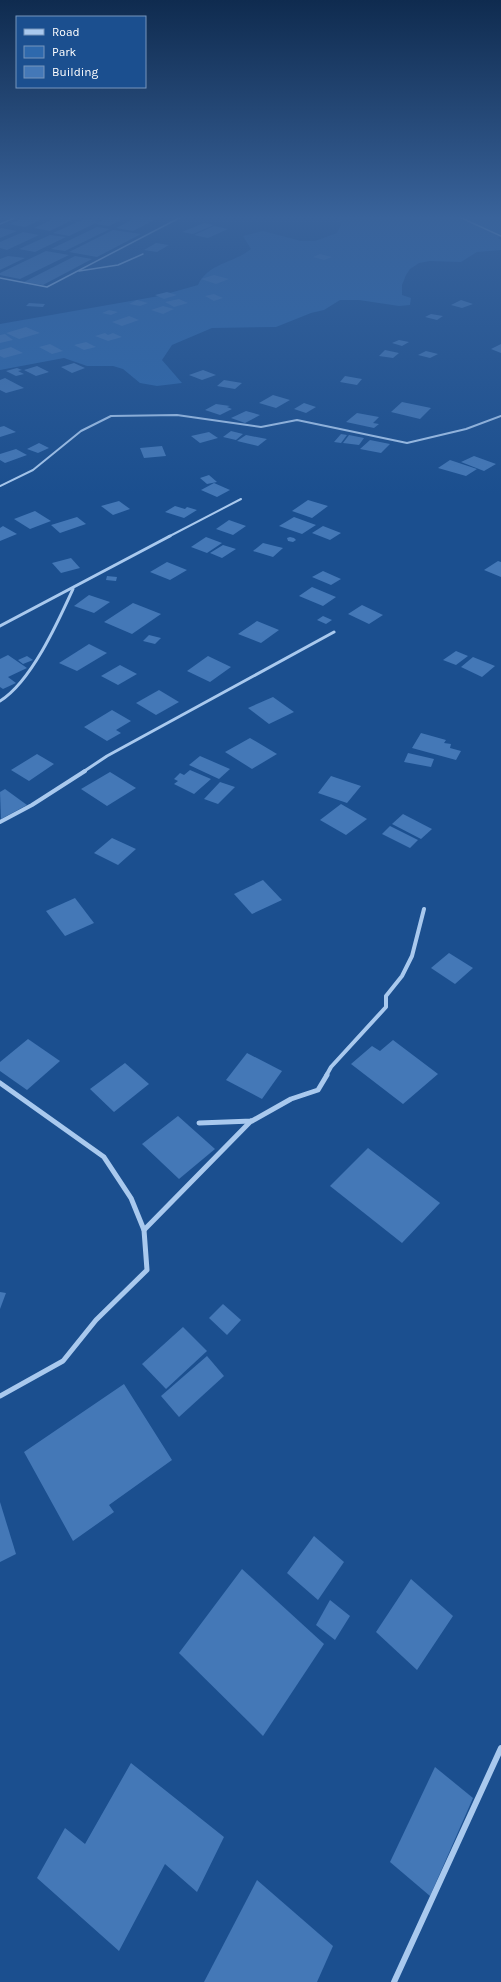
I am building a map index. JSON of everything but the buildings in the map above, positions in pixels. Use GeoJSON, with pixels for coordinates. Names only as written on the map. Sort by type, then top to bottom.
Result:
{"type":"FeatureCollection","features":[{"type":"Feature","properties":{"kind":"street"},"geometry":{"type":"LineString","coordinates":[[0,486],[33,470],[81,431],[111,416],[177,416],[261,427],[297,420],[407,443],[466,429],[501,416]]}},
{"type":"Feature","properties":{"kind":"street"},"geometry":{"type":"LineString","coordinates":[[0,626],[73,588],[155,542],[241,499]]}},
{"type":"Feature","properties":{"kind":"street"},"geometry":{"type":"LineString","coordinates":[[0,701],[11,694],[35,661],[61,615],[73,588]]}},
{"type":"Feature","properties":{"kind":"street"},"geometry":{"type":"LineString","coordinates":[[0,822],[32,805],[107,756],[334,632]]}},
{"type":"Feature","properties":{"kind":"street"},"geometry":{"type":"LineString","coordinates":[[144,1230],[252,1121],[291,1099],[318,1090],[332,1067],[386,1007],[386,996],[400,982],[416,946],[424,909]]}},
{"type":"Feature","properties":{"kind":"street"},"geometry":{"type":"LineString","coordinates":[[0,1083],[104,1157],[131,1198],[144,1230],[147,1270],[96,1320],[63,1361],[0,1396]]}},
{"type":"Feature","properties":{"kind":"street"},"geometry":{"type":"LineString","coordinates":[[199,1123],[252,1121]]}},
{"type":"Feature","properties":{"kind":"street"},"geometry":{"type":"LineString","coordinates":[[394,1982],[501,1748]]}},
{"type":"Feature","properties":{"kind":"green space"},"geometry":{"type":"Polygon","coordinates":[[[88,308],[326,308],[276,327],[212,328],[172,345],[162,360],[182,383],[157,386],[140,383],[123,369],[113,366],[87,366],[64,358],[0,370],[0,324],[88,308]]]}}]}
